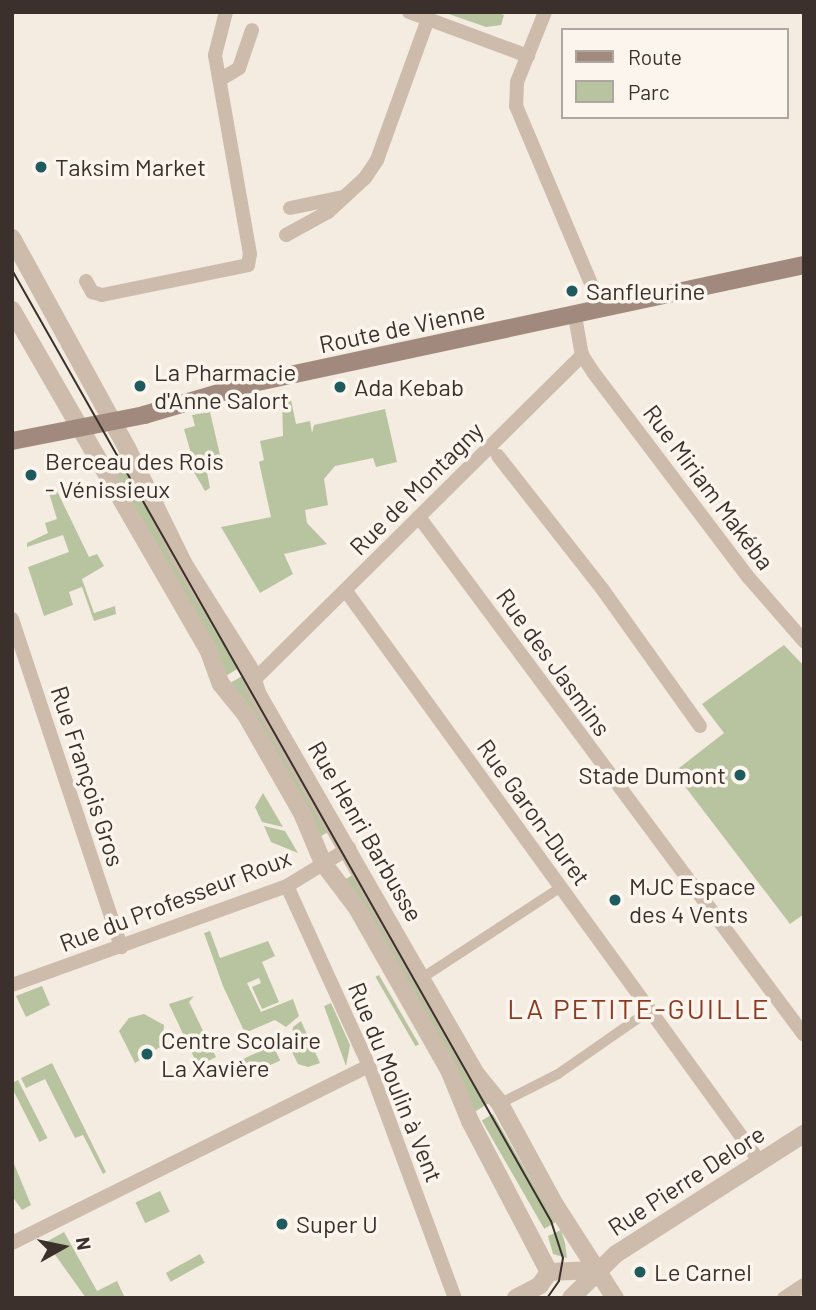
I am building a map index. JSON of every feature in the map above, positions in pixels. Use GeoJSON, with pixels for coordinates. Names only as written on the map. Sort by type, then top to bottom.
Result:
{"type":"FeatureCollection","features":[{"type":"Feature","properties":{"kind":"main road","name":"Route de Vienne"},"geometry":{"type":"LineString","coordinates":[[12,441],[75,422],[804,265]]}},
{"type":"Feature","properties":{"kind":"street"},"geometry":{"type":"LineString","coordinates":[[86,281],[92,292],[103,295],[248,265],[250,254],[216,41],[226,12]]}},
{"type":"Feature","properties":{"kind":"street"},"geometry":{"type":"LineString","coordinates":[[409,12],[528,56]]}},
{"type":"Feature","properties":{"kind":"street"},"geometry":{"type":"LineString","coordinates":[[545,12],[517,82],[518,116],[602,310]]}},
{"type":"Feature","properties":{"kind":"street"},"geometry":{"type":"LineString","coordinates":[[286,235],[348,196],[377,160],[428,19]]}},
{"type":"Feature","properties":{"kind":"street"},"geometry":{"type":"LineString","coordinates":[[222,83],[239,68],[253,30]]}},
{"type":"Feature","properties":{"kind":"street"},"geometry":{"type":"LineString","coordinates":[[290,208],[348,196]]}},
{"type":"Feature","properties":{"kind":"street","name":"Rue Henri Barbusse"},"geometry":{"type":"LineString","coordinates":[[12,238],[110,415],[183,562],[254,680],[258,695],[422,978],[595,1270],[615,1298]]}},
{"type":"Feature","properties":{"kind":"street","name":"Rue Henri Barbusse"},"geometry":{"type":"LineString","coordinates":[[12,310],[208,649],[221,684],[246,715],[302,813],[323,863],[357,908],[449,1070],[470,1121],[549,1272]]}},
{"type":"Feature","properties":{"kind":"street"},"geometry":{"type":"LineString","coordinates":[[575,316],[582,355]]}},
{"type":"Feature","properties":{"kind":"street","name":"Rue de Montagny"},"geometry":{"type":"LineString","coordinates":[[254,680],[582,355]]}},
{"type":"Feature","properties":{"kind":"street","name":"Rue Miriam Makéba"},"geometry":{"type":"LineString","coordinates":[[582,355],[749,578],[804,641]]}},
{"type":"Feature","properties":{"kind":"street"},"geometry":{"type":"LineString","coordinates":[[498,456],[603,590],[700,726]]}},
{"type":"Feature","properties":{"kind":"street","name":"Rue des Jasmins"},"geometry":{"type":"LineString","coordinates":[[419,517],[804,1035]]}},
{"type":"Feature","properties":{"kind":"street","name":"Rue Garon-Duret"},"geometry":{"type":"LineString","coordinates":[[346,591],[760,1162]]}},
{"type":"Feature","properties":{"kind":"street","name":"Rue François Gros"},"geometry":{"type":"LineString","coordinates":[[12,619],[121,947]]}},
{"type":"Feature","properties":{"kind":"street","name":"Rue du Professeur Roux"},"geometry":{"type":"LineString","coordinates":[[12,985],[287,886],[349,848]]}},
{"type":"Feature","properties":{"kind":"street","name":"Rue du Moulin à Vent"},"geometry":{"type":"LineString","coordinates":[[287,886],[369,1066],[455,1298]]}},
{"type":"Feature","properties":{"kind":"street"},"geometry":{"type":"LineString","coordinates":[[422,978],[561,887]]}},
{"type":"Feature","properties":{"kind":"street"},"geometry":{"type":"LineString","coordinates":[[505,1101],[558,1074],[650,1010]]}},
{"type":"Feature","properties":{"kind":"street"},"geometry":{"type":"LineString","coordinates":[[12,1243],[369,1066]]}},
{"type":"Feature","properties":{"kind":"street","name":"Rue Pierre Delore"},"geometry":{"type":"LineString","coordinates":[[595,1270],[804,1134]]}},
{"type":"Feature","properties":{"kind":"street"},"geometry":{"type":"LineString","coordinates":[[549,1272],[595,1270]]}},
{"type":"Feature","properties":{"kind":"street"},"geometry":{"type":"LineString","coordinates":[[549,1272],[578,1296],[595,1270]]}},
{"type":"Feature","properties":{"kind":"street"},"geometry":{"type":"LineString","coordinates":[[516,1298],[540,1284],[549,1272]]}},
{"type":"Feature","properties":{"kind":"street"},"geometry":{"type":"LineString","coordinates":[[784,1298],[804,1285]]}},
{"type":"Feature","properties":{"kind":"green space"},"geometry":{"type":"Polygon","coordinates":[[[443,12],[495,12],[504,15],[501,25],[486,27],[443,12]]]}},
{"type":"Feature","properties":{"kind":"green space"},"geometry":{"type":"Polygon","coordinates":[[[290,395],[296,424],[310,421],[312,433],[314,425],[385,409],[397,462],[376,467],[373,458],[335,466],[324,479],[328,505],[305,510],[307,523],[327,544],[284,554],[293,574],[260,593],[221,527],[271,517],[259,462],[264,460],[260,441],[283,436],[282,396],[290,395]]]}},
{"type":"Feature","properties":{"kind":"green space"},"geometry":{"type":"Polygon","coordinates":[[[210,412],[220,455],[210,457],[212,465],[206,467],[210,488],[205,491],[188,462],[193,460],[184,429],[195,426],[192,415],[210,412]]]}},
{"type":"Feature","properties":{"kind":"green space"},"geometry":{"type":"Polygon","coordinates":[[[123,453],[150,515],[239,668],[224,677],[101,458],[123,453]]]}},
{"type":"Feature","properties":{"kind":"green space"},"geometry":{"type":"Polygon","coordinates":[[[57,491],[89,557],[97,554],[104,566],[82,579],[94,613],[115,606],[116,614],[94,621],[82,587],[69,592],[73,605],[44,616],[28,567],[69,552],[63,535],[27,547],[27,543],[48,533],[45,523],[57,519],[49,493],[57,491]]]}},
{"type":"Feature","properties":{"kind":"green space","name":"Stade Dumont"},"geometry":{"type":"Polygon","coordinates":[[[784,645],[804,666],[804,914],[790,924],[674,772],[724,733],[702,704],[784,645]]]}},
{"type":"Feature","properties":{"kind":"green space"},"geometry":{"type":"Polygon","coordinates":[[[246,674],[332,830],[317,838],[231,682],[246,674]]]}},
{"type":"Feature","properties":{"kind":"green space"},"geometry":{"type":"Polygon","coordinates":[[[263,793],[283,827],[262,822],[255,807],[263,793]]]}},
{"type":"Feature","properties":{"kind":"green space"},"geometry":{"type":"Polygon","coordinates":[[[264,826],[285,831],[298,853],[271,842],[264,826]]]}},
{"type":"Feature","properties":{"kind":"green space"},"geometry":{"type":"Polygon","coordinates":[[[358,872],[492,1101],[473,1113],[342,881],[358,872]]]}},
{"type":"Feature","properties":{"kind":"green space"},"geometry":{"type":"Polygon","coordinates":[[[210,931],[220,958],[268,941],[275,956],[262,962],[279,1002],[262,1009],[252,987],[261,983],[259,978],[247,983],[261,1012],[293,999],[299,1016],[286,1027],[275,1020],[245,1033],[223,986],[204,933],[210,931]]]}},
{"type":"Feature","properties":{"kind":"green space"},"geometry":{"type":"Polygon","coordinates":[[[379,975],[419,1044],[416,1046],[376,977],[379,975]]]}},
{"type":"Feature","properties":{"kind":"green space"},"geometry":{"type":"Polygon","coordinates":[[[42,986],[50,1005],[26,1017],[16,996],[42,986]]]}},
{"type":"Feature","properties":{"kind":"green space"},"geometry":{"type":"Polygon","coordinates":[[[194,996],[189,1002],[216,1057],[198,1066],[169,1004],[194,996]]]}},
{"type":"Feature","properties":{"kind":"green space"},"geometry":{"type":"Polygon","coordinates":[[[331,1003],[350,1045],[346,1066],[324,1006],[331,1003]]]}},
{"type":"Feature","properties":{"kind":"green space"},"geometry":{"type":"Polygon","coordinates":[[[144,1014],[164,1025],[163,1038],[160,1047],[135,1063],[119,1031],[129,1018],[144,1014]]]}},
{"type":"Feature","properties":{"kind":"green space"},"geometry":{"type":"Polygon","coordinates":[[[301,1021],[320,1063],[308,1067],[298,1064],[291,1050],[293,1027],[301,1021]]]}},
{"type":"Feature","properties":{"kind":"green space"},"geometry":{"type":"Polygon","coordinates":[[[273,1045],[280,1060],[242,1078],[235,1063],[273,1045]]]}},
{"type":"Feature","properties":{"kind":"green space"},"geometry":{"type":"Polygon","coordinates":[[[52,1063],[106,1172],[103,1174],[83,1135],[75,1138],[45,1079],[26,1088],[21,1078],[52,1063]]]}},
{"type":"Feature","properties":{"kind":"green space"},"geometry":{"type":"Polygon","coordinates":[[[18,1080],[48,1138],[39,1142],[12,1088],[12,1083],[18,1080]]]}},
{"type":"Feature","properties":{"kind":"green space"},"geometry":{"type":"Polygon","coordinates":[[[493,1114],[556,1222],[544,1229],[482,1120],[493,1114]]]}},
{"type":"Feature","properties":{"kind":"green space"},"geometry":{"type":"Polygon","coordinates":[[[12,1159],[31,1205],[22,1210],[12,1196],[12,1159]]]}},
{"type":"Feature","properties":{"kind":"green space"},"geometry":{"type":"Polygon","coordinates":[[[160,1191],[170,1212],[145,1223],[136,1202],[160,1191]]]}},
{"type":"Feature","properties":{"kind":"green space"},"geometry":{"type":"Polygon","coordinates":[[[561,1230],[567,1258],[553,1254],[548,1236],[561,1230]]]}},
{"type":"Feature","properties":{"kind":"green space"},"geometry":{"type":"Polygon","coordinates":[[[64,1232],[97,1291],[117,1281],[125,1298],[86,1298],[46,1242],[64,1232]]]}},
{"type":"Feature","properties":{"kind":"green space"},"geometry":{"type":"Polygon","coordinates":[[[200,1254],[205,1263],[171,1282],[166,1273],[200,1254]]]}},
{"type":"Feature","properties":{"kind":"tram line"},"geometry":{"type":"LineString","coordinates":[[12,270],[551,1221],[563,1258],[559,1281],[547,1298]]}},
{"type":"Feature","properties":{"kind":"place","name":"Taksim Market"},"geometry":{"type":"Point","coordinates":[41,167]}},
{"type":"Feature","properties":{"kind":"place","name":"Sanfleurine"},"geometry":{"type":"Point","coordinates":[572,291]}},
{"type":"Feature","properties":{"kind":"place","name":"La Pharmacie d'Anne Salort"},"geometry":{"type":"Point","coordinates":[140,386]}},
{"type":"Feature","properties":{"kind":"place","name":"Ada Kebab"},"geometry":{"type":"Point","coordinates":[340,387]}},
{"type":"Feature","properties":{"kind":"place","name":"Berceau des Rois - Vénissieux"},"geometry":{"type":"Point","coordinates":[31,475]}},
{"type":"Feature","properties":{"kind":"place","name":"Stade Dumont"},"geometry":{"type":"Point","coordinates":[740,775]}},
{"type":"Feature","properties":{"kind":"place","name":"MJC Espace des 4 Vents"},"geometry":{"type":"Point","coordinates":[615,900]}},
{"type":"Feature","properties":{"kind":"place","name":"Centre Scolaire La Xavière"},"geometry":{"type":"Point","coordinates":[147,1054]}},
{"type":"Feature","properties":{"kind":"place","name":"Super U"},"geometry":{"type":"Point","coordinates":[282,1224]}},
{"type":"Feature","properties":{"kind":"place","name":"Le Carnel"},"geometry":{"type":"Point","coordinates":[640,1272]}},
{"type":"Feature","properties":{"kind":"district","name":"LA PETITE-GUILLE"},"geometry":{"type":"Point","coordinates":[639,1008]}}]}
